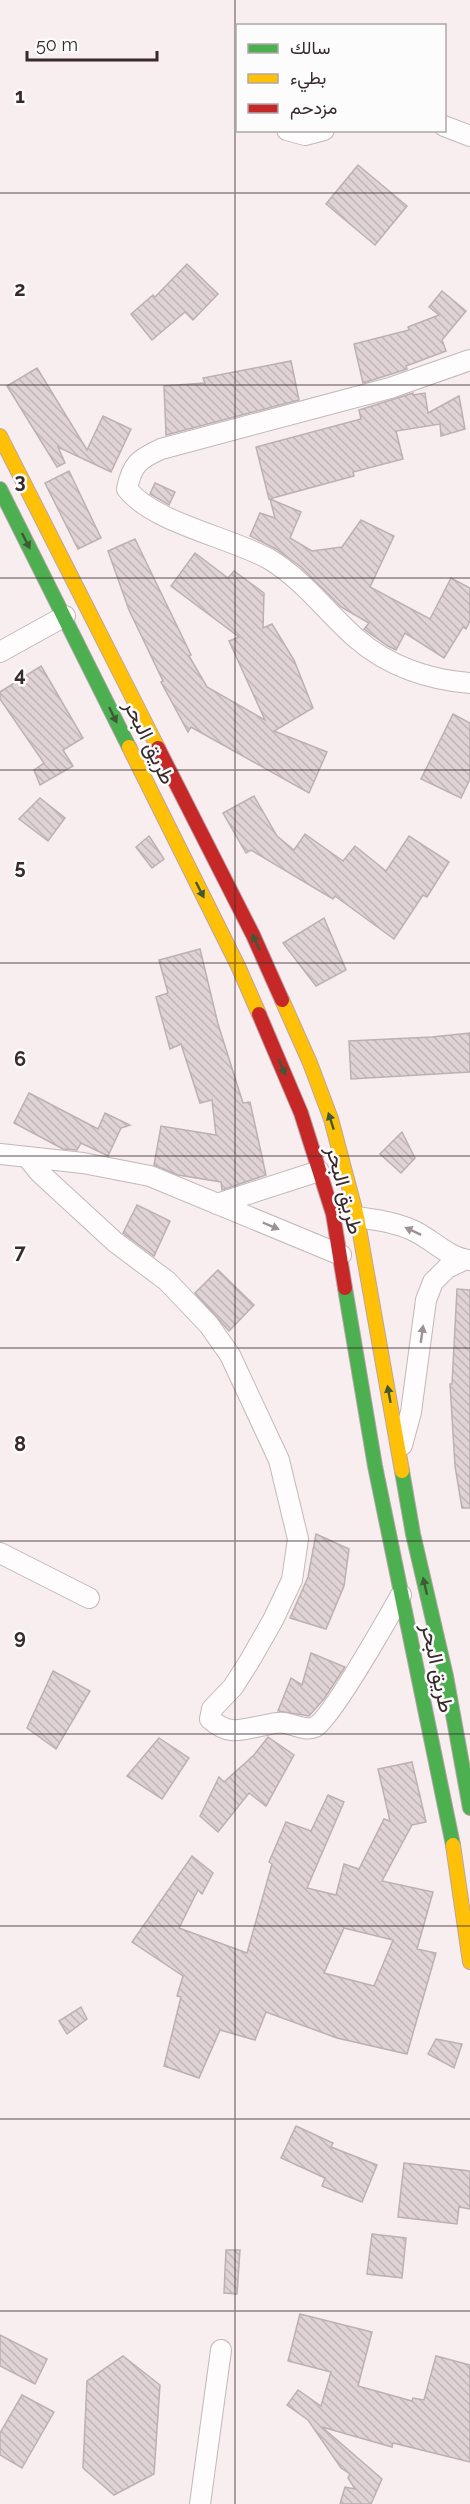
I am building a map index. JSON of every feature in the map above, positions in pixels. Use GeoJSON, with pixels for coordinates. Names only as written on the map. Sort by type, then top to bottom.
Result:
{"type":"FeatureCollection","features":[{"type":"Feature","properties":{"kind":"highway","name":"طريق البحر"},"geometry":{"type":"LineString","coordinates":[[0,436],[173,775],[284,1002],[331,1119],[357,1217],[413,1534],[446,1676],[470,1808]]}},
{"type":"Feature","properties":{"kind":"highway","name":"طريق البحر"},"geometry":{"type":"LineString","coordinates":[[0,489],[238,966],[301,1113],[333,1214],[375,1466],[452,1838],[470,1962]]}},
{"type":"Feature","properties":{"kind":"highway"},"geometry":{"type":"LineString","coordinates":[[440,1779],[463,1770]]}},
{"type":"Feature","properties":{"kind":"street"},"geometry":{"type":"LineString","coordinates":[[446,127],[470,136]]}},
{"type":"Feature","properties":{"kind":"street"},"geometry":{"type":"LineString","coordinates":[[294,132],[305,135],[316,132]]}},
{"type":"Feature","properties":{"kind":"street"},"geometry":{"type":"LineString","coordinates":[[470,360],[390,388],[161,449],[141,458],[129,476],[127,489],[137,501],[195,529],[232,542],[270,560],[302,583],[356,639],[379,656],[432,678],[470,683]]}},
{"type":"Feature","properties":{"kind":"street"},"geometry":{"type":"LineString","coordinates":[[0,652],[64,616]]}},
{"type":"Feature","properties":{"kind":"street"},"geometry":{"type":"LineString","coordinates":[[0,1154],[83,1163],[150,1176],[341,1255]]}},
{"type":"Feature","properties":{"kind":"street"},"geometry":{"type":"LineString","coordinates":[[27,1157],[40,1173],[115,1242],[167,1281],[209,1325],[230,1355],[279,1460],[298,1539],[292,1580],[249,1662],[233,1687],[212,1709],[210,1719],[220,1728],[237,1732],[275,1723],[287,1723],[301,1729],[315,1727],[322,1721],[346,1686],[401,1595]]}},
{"type":"Feature","properties":{"kind":"street"},"geometry":{"type":"LineString","coordinates":[[217,1204],[319,1171]]}},
{"type":"Feature","properties":{"kind":"street"},"geometry":{"type":"LineString","coordinates":[[357,1217],[392,1223],[413,1230],[467,1260]]}},
{"type":"Feature","properties":{"kind":"street"},"geometry":{"type":"LineString","coordinates":[[399,1453],[411,1412],[426,1300],[434,1282],[447,1268],[467,1260]]}},
{"type":"Feature","properties":{"kind":"street"},"geometry":{"type":"LineString","coordinates":[[0,1553],[88,1598]]}},
{"type":"Feature","properties":{"kind":"street"},"geometry":{"type":"LineString","coordinates":[[200,2504],[221,2350]]}},
{"type":"Feature","properties":{"kind":"building"},"geometry":{"type":"Polygon","coordinates":[[[358,165],[407,206],[375,245],[326,204],[358,165]]]}},
{"type":"Feature","properties":{"kind":"building"},"geometry":{"type":"Polygon","coordinates":[[[187,264],[218,294],[193,320],[185,312],[152,340],[131,314],[153,295],[155,297],[187,264]]]}},
{"type":"Feature","properties":{"kind":"building"},"geometry":{"type":"Polygon","coordinates":[[[442,291],[466,311],[442,340],[446,351],[406,366],[407,369],[363,383],[354,344],[409,330],[408,327],[439,315],[429,307],[442,291]]]}},
{"type":"Feature","properties":{"kind":"building"},"geometry":{"type":"Polygon","coordinates":[[[291,361],[299,400],[166,435],[164,386],[205,383],[203,378],[291,361]]]}},
{"type":"Feature","properties":{"kind":"building"},"geometry":{"type":"Polygon","coordinates":[[[37,368],[87,450],[103,416],[131,429],[111,472],[58,447],[65,463],[57,467],[7,386],[37,368]]]}},
{"type":"Feature","properties":{"kind":"building"},"geometry":{"type":"Polygon","coordinates":[[[413,393],[413,395],[425,393],[428,413],[459,396],[465,429],[441,436],[440,424],[396,431],[403,459],[353,472],[354,476],[269,499],[256,447],[361,419],[359,410],[413,393]]]}},
{"type":"Feature","properties":{"kind":"building"},"geometry":{"type":"Polygon","coordinates":[[[69,471],[101,538],[78,549],[45,483],[69,471]]]}},
{"type":"Feature","properties":{"kind":"building"},"geometry":{"type":"Polygon","coordinates":[[[155,483],[175,492],[169,505],[150,494],[155,483]]]}},
{"type":"Feature","properties":{"kind":"building"},"geometry":{"type":"Polygon","coordinates":[[[270,499],[301,512],[290,538],[312,551],[342,547],[361,520],[394,536],[370,587],[430,619],[451,578],[470,588],[470,621],[466,629],[463,627],[444,658],[405,633],[396,650],[388,646],[364,629],[369,623],[341,607],[301,567],[276,549],[250,536],[260,513],[275,518],[270,499]]]}},
{"type":"Feature","properties":{"kind":"building"},"geometry":{"type":"Polygon","coordinates":[[[135,539],[191,655],[189,656],[207,687],[265,720],[229,641],[239,637],[171,586],[195,553],[228,578],[234,571],[264,593],[263,628],[272,624],[294,660],[313,708],[274,731],[327,752],[309,793],[191,727],[188,732],[161,682],[163,681],[129,610],[108,551],[135,539]]]}},
{"type":"Feature","properties":{"kind":"building"},"geometry":{"type":"Polygon","coordinates":[[[41,666],[83,738],[63,750],[73,766],[40,785],[34,770],[44,763],[0,699],[0,692],[41,666]]]}},
{"type":"Feature","properties":{"kind":"building"},"geometry":{"type":"Polygon","coordinates":[[[453,714],[470,723],[470,779],[461,798],[421,779],[453,714]]]}},
{"type":"Feature","properties":{"kind":"building"},"geometry":{"type":"Polygon","coordinates":[[[254,796],[277,836],[294,850],[305,834],[343,861],[355,846],[386,871],[409,836],[449,862],[427,897],[423,895],[394,939],[335,896],[333,899],[251,850],[246,853],[223,813],[254,796]]]}},
{"type":"Feature","properties":{"kind":"building"},"geometry":{"type":"Polygon","coordinates":[[[40,798],[65,818],[48,841],[19,819],[40,798]]]}},
{"type":"Feature","properties":{"kind":"building"},"geometry":{"type":"Polygon","coordinates":[[[149,836],[164,859],[152,868],[136,847],[149,836]]]}},
{"type":"Feature","properties":{"kind":"building"},"geometry":{"type":"Polygon","coordinates":[[[324,918],[346,970],[316,986],[283,943],[324,918]]]}},
{"type":"Feature","properties":{"kind":"building"},"geometry":{"type":"Polygon","coordinates":[[[200,949],[218,1024],[243,1103],[250,1102],[266,1175],[222,1190],[221,1182],[178,1175],[154,1165],[161,1126],[216,1135],[212,1100],[200,1103],[181,1044],[170,1049],[156,997],[168,993],[159,960],[200,949]]]}},
{"type":"Feature","properties":{"kind":"building"},"geometry":{"type":"Polygon","coordinates":[[[470,1033],[470,1072],[351,1079],[349,1041],[470,1033]]]}},
{"type":"Feature","properties":{"kind":"building"},"geometry":{"type":"Polygon","coordinates":[[[29,1093],[98,1129],[105,1113],[130,1125],[121,1128],[108,1156],[81,1143],[77,1150],[63,1149],[14,1123],[29,1093]]]}},
{"type":"Feature","properties":{"kind":"building"},"geometry":{"type":"Polygon","coordinates":[[[402,1132],[415,1158],[401,1173],[380,1154],[402,1132]]]}},
{"type":"Feature","properties":{"kind":"building"},"geometry":{"type":"Polygon","coordinates":[[[137,1205],[170,1221],[154,1256],[123,1233],[137,1205]]]}},
{"type":"Feature","properties":{"kind":"building"},"geometry":{"type":"Polygon","coordinates":[[[218,1270],[254,1305],[229,1331],[195,1293],[218,1270]]]}},
{"type":"Feature","properties":{"kind":"building"},"geometry":{"type":"Polygon","coordinates":[[[457,1289],[470,1290],[470,1508],[462,1508],[455,1466],[450,1384],[452,1384],[457,1289]]]}},
{"type":"Feature","properties":{"kind":"building"},"geometry":{"type":"Polygon","coordinates":[[[316,1534],[349,1549],[344,1586],[326,1629],[290,1618],[308,1577],[316,1534]]]}},
{"type":"Feature","properties":{"kind":"building"},"geometry":{"type":"Polygon","coordinates":[[[311,1653],[345,1667],[324,1699],[309,1716],[278,1711],[291,1678],[302,1685],[311,1653]]]}},
{"type":"Feature","properties":{"kind":"building"},"geometry":{"type":"Polygon","coordinates":[[[53,1671],[90,1691],[56,1749],[27,1728],[53,1671]]]}},
{"type":"Feature","properties":{"kind":"building"},"geometry":{"type":"Polygon","coordinates":[[[268,1737],[294,1755],[266,1806],[249,1793],[218,1832],[200,1816],[219,1777],[224,1782],[254,1755],[268,1737]]]}},
{"type":"Feature","properties":{"kind":"building"},"geometry":{"type":"Polygon","coordinates":[[[159,1738],[189,1758],[162,1799],[127,1776],[159,1738]]]}},
{"type":"Feature","properties":{"kind":"building"},"geometry":{"type":"Polygon","coordinates":[[[412,1762],[426,1822],[412,1825],[382,1881],[433,1892],[417,1949],[436,1953],[407,2054],[337,2038],[266,2012],[255,2040],[220,2030],[199,2078],[164,2066],[181,1997],[177,1996],[183,1976],[132,1942],[192,1856],[213,1873],[202,1894],[198,1890],[179,1928],[247,1953],[272,1864],[269,1862],[286,1822],[311,1831],[328,1795],[344,1802],[307,1888],[336,1895],[344,1864],[359,1869],[384,1819],[390,1821],[378,1769],[412,1762]],[[344,1928],[324,1973],[374,1986],[393,1940],[344,1928]]]}},
{"type":"Feature","properties":{"kind":"building"},"geometry":{"type":"Polygon","coordinates":[[[81,2007],[87,2019],[67,2034],[59,2021],[81,2007]]]}},
{"type":"Feature","properties":{"kind":"building"},"geometry":{"type":"Polygon","coordinates":[[[436,2039],[462,2044],[454,2068],[428,2054],[436,2039]]]}},
{"type":"Feature","properties":{"kind":"building"},"geometry":{"type":"Polygon","coordinates":[[[296,2126],[333,2143],[331,2147],[377,2165],[362,2202],[322,2186],[325,2178],[281,2158],[296,2126]]]}},
{"type":"Feature","properties":{"kind":"building"},"geometry":{"type":"Polygon","coordinates":[[[404,2163],[470,2171],[470,2209],[459,2207],[457,2224],[398,2217],[404,2163]]]}},
{"type":"Feature","properties":{"kind":"building"},"geometry":{"type":"Polygon","coordinates":[[[372,2234],[406,2238],[402,2278],[367,2274],[372,2234]]]}},
{"type":"Feature","properties":{"kind":"building"},"geometry":{"type":"Polygon","coordinates":[[[226,2250],[240,2250],[237,2294],[224,2293],[226,2250]]]}},
{"type":"Feature","properties":{"kind":"building"},"geometry":{"type":"Polygon","coordinates":[[[300,2314],[372,2332],[358,2386],[412,2401],[413,2398],[424,2400],[436,2356],[470,2365],[470,2462],[393,2443],[392,2447],[322,2427],[382,2479],[371,2504],[340,2504],[345,2487],[355,2489],[348,2478],[350,2474],[341,2468],[308,2420],[287,2405],[298,2390],[321,2406],[331,2372],[288,2361],[300,2314]]]}},
{"type":"Feature","properties":{"kind":"building"},"geometry":{"type":"Polygon","coordinates":[[[0,2335],[47,2359],[35,2384],[0,2366],[0,2335]]]}},
{"type":"Feature","properties":{"kind":"building"},"geometry":{"type":"Polygon","coordinates":[[[123,2356],[160,2385],[154,2474],[114,2495],[83,2468],[87,2381],[123,2356]]]}},
{"type":"Feature","properties":{"kind":"building"},"geometry":{"type":"Polygon","coordinates":[[[22,2395],[54,2412],[22,2468],[0,2455],[0,2433],[22,2395]]]}},
{"type":"Feature","properties":{"kind":"traffic: fast"},"geometry":{"type":"LineString","coordinates":[[0,489],[129,747]]}},
{"type":"Feature","properties":{"kind":"traffic: fast"},"geometry":{"type":"LineString","coordinates":[[345,1288],[375,1466],[453,1845]]}},
{"type":"Feature","properties":{"kind":"traffic: fast"},"geometry":{"type":"LineString","coordinates":[[402,1471],[413,1534],[446,1676],[470,1808]]}},
{"type":"Feature","properties":{"kind":"traffic: slow"},"geometry":{"type":"LineString","coordinates":[[0,436],[158,748]]}},
{"type":"Feature","properties":{"kind":"traffic: slow"},"geometry":{"type":"LineString","coordinates":[[129,747],[238,966],[259,1014]]}},
{"type":"Feature","properties":{"kind":"traffic: slow"},"geometry":{"type":"LineString","coordinates":[[282,1000],[310,1063],[331,1119],[357,1217],[402,1471]]}},
{"type":"Feature","properties":{"kind":"traffic: slow"},"geometry":{"type":"LineString","coordinates":[[453,1845],[470,1962]]}},
{"type":"Feature","properties":{"kind":"traffic: jam"},"geometry":{"type":"LineString","coordinates":[[158,748],[253,935],[282,1000]]}},
{"type":"Feature","properties":{"kind":"traffic: jam"},"geometry":{"type":"LineString","coordinates":[[259,1014],[301,1113],[333,1214],[345,1288]]}}]}
